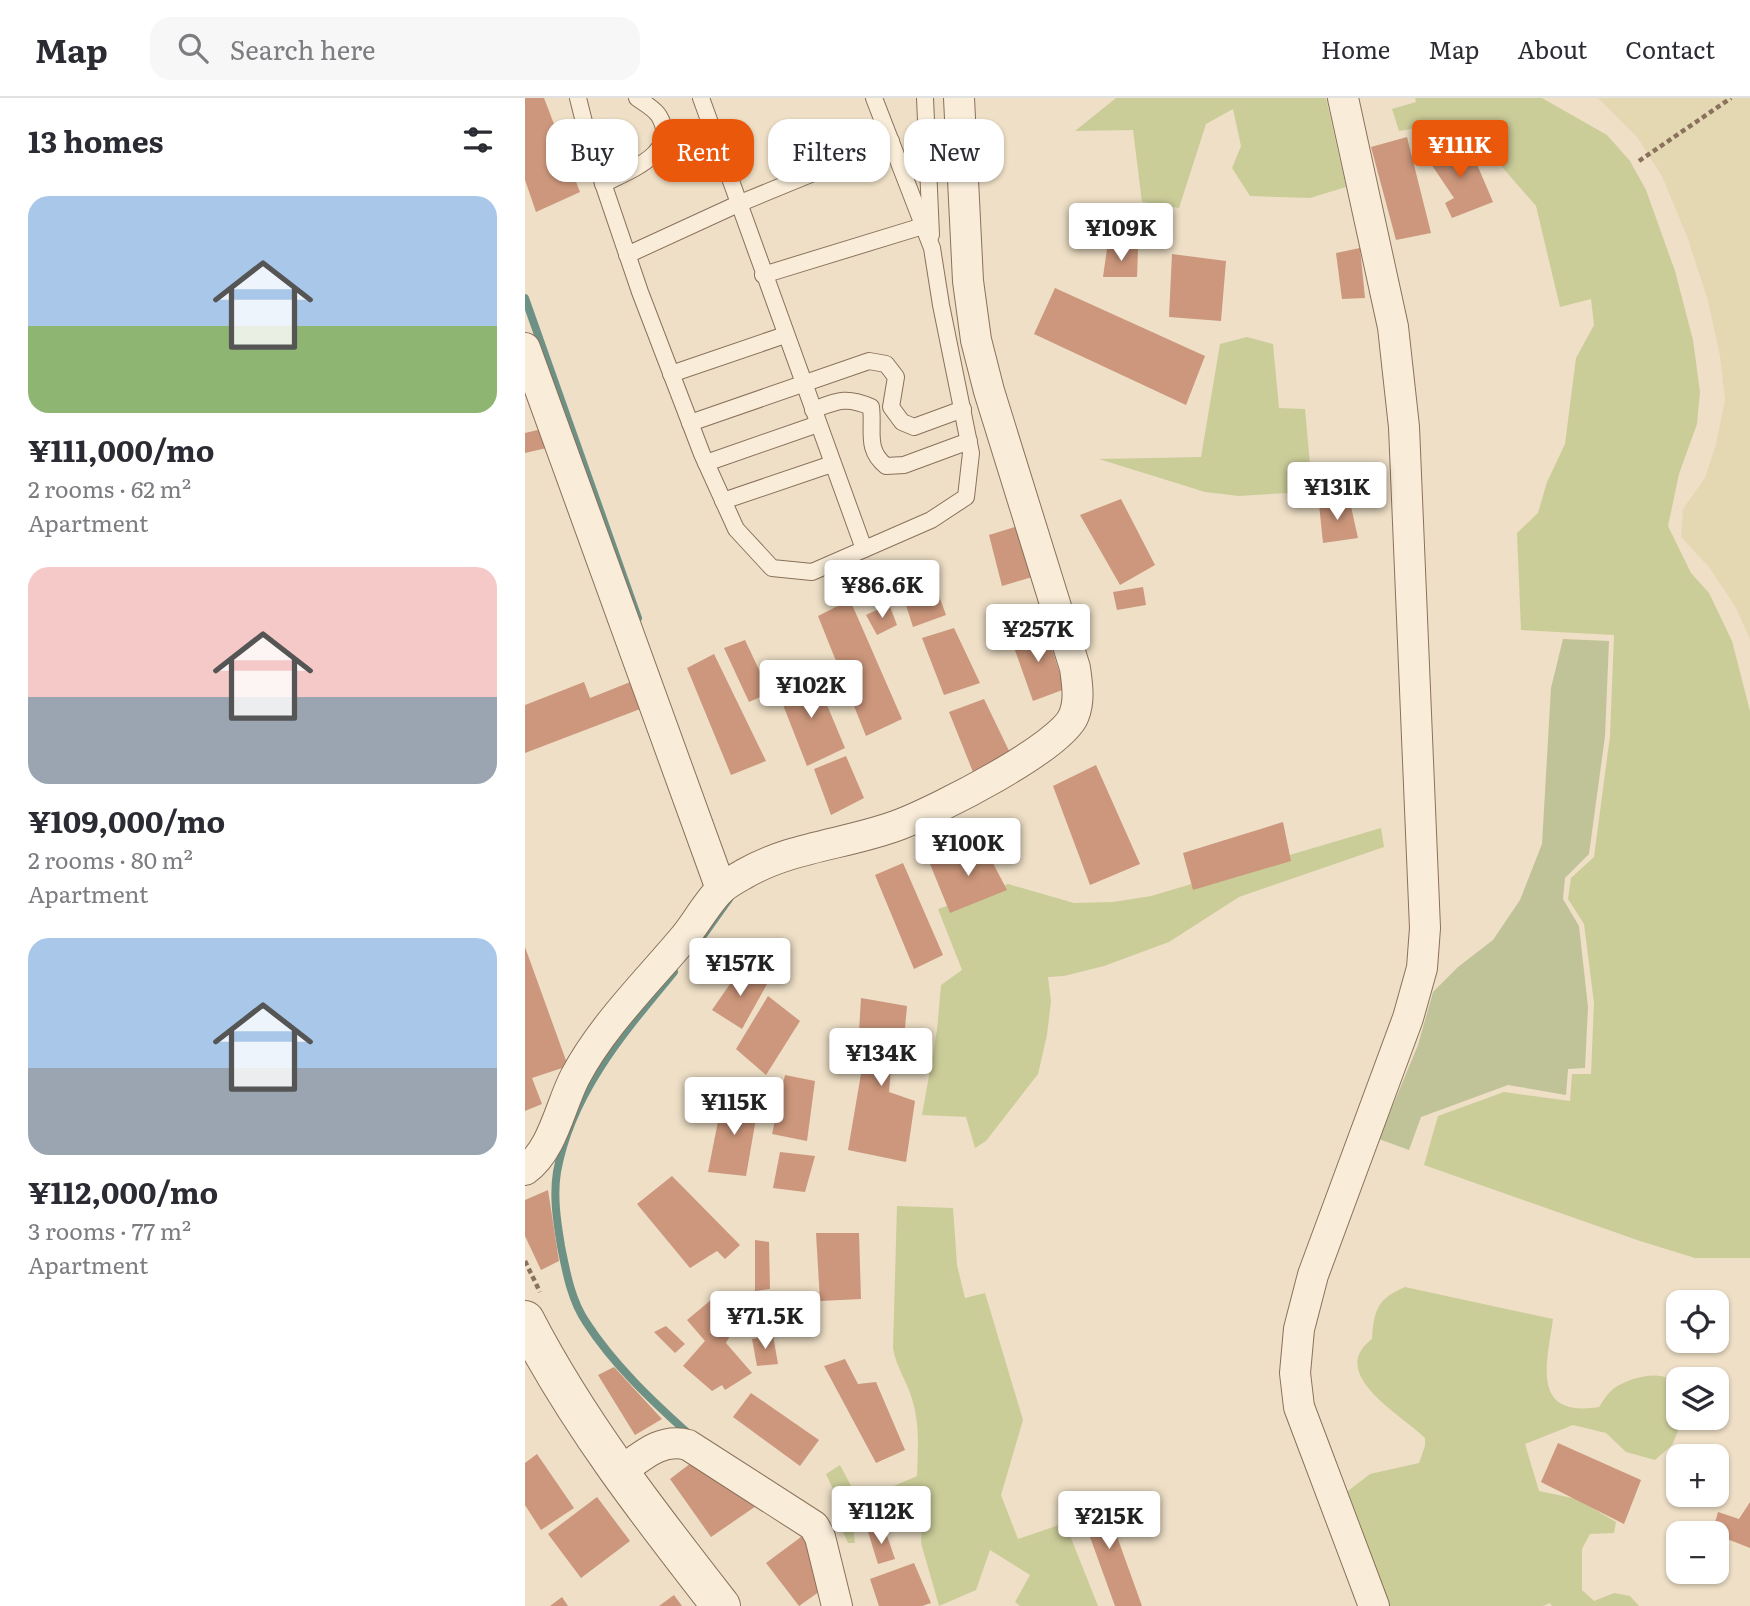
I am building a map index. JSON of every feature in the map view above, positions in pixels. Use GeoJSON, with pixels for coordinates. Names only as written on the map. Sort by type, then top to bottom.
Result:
{"type":"FeatureCollection","features":[{"type":"Feature","properties":{"kind":"street"},"geometry":{"type":"LineString","coordinates":[[525,1170],[533,1164],[544,1148],[575,1077],[602,1035],[693,928],[721,889],[746,872],[781,857],[900,825],[971,790],[1031,755],[1064,732],[1075,716],[1078,691],[1075,668],[989,391],[976,340],[968,281],[959,98]]}},
{"type":"Feature","properties":{"kind":"street"},"geometry":{"type":"LineString","coordinates":[[1343,98],[1393,327],[1405,427],[1425,928],[1422,968],[1408,1018],[1313,1275],[1299,1329],[1295,1373],[1299,1407],[1374,1606]]}},
{"type":"Feature","properties":{"kind":"street"},"geometry":{"type":"LineString","coordinates":[[525,348],[721,889]]}},
{"type":"Feature","properties":{"kind":"street"},"geometry":{"type":"LineString","coordinates":[[525,1320],[597,1441],[665,1535],[721,1606]]}},
{"type":"Feature","properties":{"kind":"street"},"geometry":{"type":"LineString","coordinates":[[620,1472],[652,1450],[674,1441],[688,1445],[814,1526],[820,1537],[837,1606]]}},
{"type":"Feature","properties":{"kind":"lane"},"geometry":{"type":"LineString","coordinates":[[578,98],[589,142],[627,255],[690,423],[736,529],[772,568],[812,572],[931,520],[965,497],[971,453],[932,248],[925,98]]}},
{"type":"Feature","properties":{"kind":"lane"},"geometry":{"type":"LineString","coordinates":[[603,184],[649,160],[662,146],[665,132],[659,114],[638,98]]}},
{"type":"Feature","properties":{"kind":"lane"},"geometry":{"type":"LineString","coordinates":[[701,98],[863,550]]}},
{"type":"Feature","properties":{"kind":"lane"},"geometry":{"type":"LineString","coordinates":[[874,98],[932,248]]}},
{"type":"Feature","properties":{"kind":"lane"},"geometry":{"type":"LineString","coordinates":[[627,255],[738,204],[891,141]]}},
{"type":"Feature","properties":{"kind":"lane"},"geometry":{"type":"LineString","coordinates":[[763,275],[923,226]]}},
{"type":"Feature","properties":{"kind":"lane"},"geometry":{"type":"LineString","coordinates":[[671,374],[785,335]]}},
{"type":"Feature","properties":{"kind":"lane"},"geometry":{"type":"LineString","coordinates":[[690,423],[869,361],[886,364],[897,377],[891,407],[902,422],[914,427],[963,409]]}},
{"type":"Feature","properties":{"kind":"lane"},"geometry":{"type":"LineString","coordinates":[[706,463],[815,417],[836,402],[854,400],[871,407],[871,443],[875,457],[886,466],[904,465],[969,441]]}},
{"type":"Feature","properties":{"kind":"lane"},"geometry":{"type":"LineString","coordinates":[[723,501],[832,464]]}},
{"type":"Feature","properties":{"kind":"path"},"geometry":{"type":"LineString","coordinates":[[1640,162],[1731,98]]}},
{"type":"Feature","properties":{"kind":"shaded area"},"geometry":{"type":"Polygon","coordinates":[[[1598,98],[1750,98],[1750,639],[1735,606],[1709,567],[1681,537],[1683,509],[1705,478],[1716,444],[1725,400],[1720,356],[1708,301],[1688,239],[1662,176],[1637,137],[1598,98]]]}},
{"type":"Feature","properties":{"kind":"green space"},"geometry":{"type":"Polygon","coordinates":[[[1116,98],[1326,98],[1346,187],[1310,198],[1250,196],[1232,168],[1241,146],[1233,109],[1206,124],[1179,208],[1142,202],[1133,130],[1075,131],[1116,98]]]}},
{"type":"Feature","properties":{"kind":"green space"},"geometry":{"type":"Polygon","coordinates":[[[1415,98],[1542,98],[1607,135],[1630,161],[1646,190],[1675,271],[1693,340],[1700,392],[1697,424],[1679,474],[1668,526],[1691,573],[1709,593],[1732,641],[1750,711],[1750,1258],[1695,1258],[1424,1165],[1438,1116],[1504,1092],[1570,1101],[1572,1074],[1591,1074],[1594,1003],[1584,924],[1568,899],[1571,878],[1594,857],[1610,736],[1614,635],[1521,630],[1517,533],[1538,513],[1547,482],[1565,444],[1576,358],[1594,325],[1591,299],[1560,307],[1536,206],[1468,128],[1424,140],[1418,128],[1399,131],[1392,109],[1416,102],[1415,98]]]}},
{"type":"Feature","properties":{"kind":"green space"},"geometry":{"type":"Polygon","coordinates":[[[1247,337],[1273,344],[1279,408],[1305,409],[1311,475],[1287,476],[1288,493],[1239,496],[1205,492],[1099,459],[1201,457],[1220,344],[1247,337]]]}},
{"type":"Feature","properties":{"kind":"green space"},"geometry":{"type":"Polygon","coordinates":[[[1563,639],[1609,641],[1605,736],[1589,854],[1565,878],[1563,899],[1579,926],[1588,1007],[1585,1068],[1568,1069],[1566,1095],[1508,1085],[1421,1117],[1409,1150],[1379,1139],[1418,1045],[1433,992],[1458,967],[1493,940],[1520,900],[1542,844],[1551,688],[1563,639]]]}},
{"type":"Feature","properties":{"kind":"green space"},"geometry":{"type":"Polygon","coordinates":[[[1381,828],[1384,847],[1239,897],[1169,942],[1104,966],[1064,976],[1048,977],[1051,1001],[1038,1074],[986,1141],[975,1148],[966,1117],[922,1115],[937,1030],[941,985],[962,970],[938,909],[1008,884],[1074,903],[1113,902],[1151,896],[1381,828]]]}},
{"type":"Feature","properties":{"kind":"green space"},"geometry":{"type":"Polygon","coordinates":[[[897,1206],[953,1208],[957,1265],[965,1298],[985,1293],[1023,1420],[1001,1495],[1018,1539],[1065,1523],[1098,1606],[1020,1606],[1015,1602],[1030,1575],[990,1550],[976,1590],[939,1606],[921,1543],[922,1526],[911,1498],[852,1521],[855,1543],[848,1543],[837,1518],[837,1498],[826,1474],[840,1465],[859,1501],[917,1476],[918,1437],[915,1408],[893,1348],[897,1206]]]}},
{"type":"Feature","properties":{"kind":"green space"},"geometry":{"type":"Polygon","coordinates":[[[1405,1287],[1553,1319],[1548,1353],[1548,1384],[1553,1396],[1562,1404],[1577,1408],[1599,1407],[1607,1395],[1619,1385],[1648,1376],[1666,1377],[1666,1430],[1679,1430],[1672,1444],[1666,1444],[1666,1450],[1655,1460],[1626,1452],[1606,1433],[1573,1425],[1525,1444],[1539,1491],[1577,1499],[1616,1522],[1614,1533],[1590,1534],[1582,1549],[1582,1590],[1594,1601],[1614,1593],[1630,1596],[1639,1606],[1552,1606],[1550,1603],[1543,1606],[1389,1606],[1344,1494],[1370,1474],[1419,1463],[1425,1446],[1425,1438],[1373,1393],[1357,1366],[1360,1352],[1372,1339],[1374,1320],[1379,1307],[1396,1291],[1405,1287]]]}},
{"type":"Feature","properties":{"kind":"building"},"geometry":{"type":"Polygon","coordinates":[[[525,98],[544,98],[552,119],[546,119],[546,182],[576,182],[580,192],[536,212],[525,180],[525,98]]]}},
{"type":"Feature","properties":{"kind":"building"},"geometry":{"type":"Polygon","coordinates":[[[1407,137],[1431,233],[1396,240],[1371,147],[1407,137]]]}},
{"type":"Feature","properties":{"kind":"building"},"geometry":{"type":"Polygon","coordinates":[[[1447,143],[1459,158],[1473,155],[1493,202],[1452,218],[1445,203],[1454,198],[1425,155],[1447,143]]]}},
{"type":"Feature","properties":{"kind":"building"},"geometry":{"type":"Polygon","coordinates":[[[1360,248],[1365,298],[1342,299],[1336,253],[1360,248]]]}},
{"type":"Feature","properties":{"kind":"building"},"geometry":{"type":"Polygon","coordinates":[[[1107,249],[1138,249],[1137,277],[1103,277],[1107,249]]]}},
{"type":"Feature","properties":{"kind":"building"},"geometry":{"type":"Polygon","coordinates":[[[1172,254],[1226,261],[1221,321],[1169,317],[1172,254]]]}},
{"type":"Feature","properties":{"kind":"building"},"geometry":{"type":"Polygon","coordinates":[[[1055,288],[1205,356],[1186,405],[1034,334],[1055,288]]]}},
{"type":"Feature","properties":{"kind":"building"},"geometry":{"type":"Polygon","coordinates":[[[546,428],[551,447],[525,453],[525,433],[546,428]]]}},
{"type":"Feature","properties":{"kind":"building"},"geometry":{"type":"Polygon","coordinates":[[[1121,499],[1155,565],[1120,585],[1080,515],[1121,499]]]}},
{"type":"Feature","properties":{"kind":"building"},"geometry":{"type":"Polygon","coordinates":[[[1350,502],[1358,538],[1323,543],[1319,504],[1350,502]]]}},
{"type":"Feature","properties":{"kind":"building"},"geometry":{"type":"Polygon","coordinates":[[[1021,525],[1039,575],[1002,586],[989,535],[1021,525]]]}},
{"type":"Feature","properties":{"kind":"building"},"geometry":{"type":"Polygon","coordinates":[[[929,568],[946,615],[913,627],[898,580],[929,568]]]}},
{"type":"Feature","properties":{"kind":"building"},"geometry":{"type":"Polygon","coordinates":[[[1143,587],[1146,605],[1117,610],[1113,592],[1143,587]]]}},
{"type":"Feature","properties":{"kind":"building"},"geometry":{"type":"Polygon","coordinates":[[[850,600],[902,719],[866,736],[818,616],[850,600]]]}},
{"type":"Feature","properties":{"kind":"building"},"geometry":{"type":"Polygon","coordinates":[[[889,604],[897,625],[877,635],[866,615],[889,604]]]}},
{"type":"Feature","properties":{"kind":"building"},"geometry":{"type":"Polygon","coordinates":[[[954,628],[980,683],[944,695],[922,638],[954,628]]]}},
{"type":"Feature","properties":{"kind":"building"},"geometry":{"type":"Polygon","coordinates":[[[1045,628],[1065,689],[1033,701],[1011,639],[1045,628]]]}},
{"type":"Feature","properties":{"kind":"building"},"geometry":{"type":"Polygon","coordinates":[[[745,640],[770,693],[749,702],[724,648],[745,640]]]}},
{"type":"Feature","properties":{"kind":"building"},"geometry":{"type":"Polygon","coordinates":[[[714,654],[766,761],[731,775],[687,668],[714,654]]]}},
{"type":"Feature","properties":{"kind":"building"},"geometry":{"type":"Polygon","coordinates":[[[814,674],[845,748],[807,766],[778,692],[814,674]]]}},
{"type":"Feature","properties":{"kind":"building"},"geometry":{"type":"Polygon","coordinates":[[[638,679],[648,706],[525,753],[525,705],[584,682],[590,698],[638,679]]]}},
{"type":"Feature","properties":{"kind":"building"},"geometry":{"type":"Polygon","coordinates":[[[984,699],[1012,757],[973,772],[949,712],[984,699]]]}},
{"type":"Feature","properties":{"kind":"building"},"geometry":{"type":"Polygon","coordinates":[[[846,756],[864,798],[831,815],[814,769],[846,756]]]}},
{"type":"Feature","properties":{"kind":"building"},"geometry":{"type":"Polygon","coordinates":[[[1096,765],[1140,864],[1090,885],[1053,786],[1096,765]]]}},
{"type":"Feature","properties":{"kind":"building"},"geometry":{"type":"Polygon","coordinates":[[[1283,822],[1291,861],[1193,890],[1183,853],[1283,822]]]}},
{"type":"Feature","properties":{"kind":"building"},"geometry":{"type":"Polygon","coordinates":[[[983,844],[1007,890],[950,913],[930,864],[983,844]]]}},
{"type":"Feature","properties":{"kind":"building"},"geometry":{"type":"Polygon","coordinates":[[[903,863],[943,955],[914,969],[875,875],[903,863]]]}},
{"type":"Feature","properties":{"kind":"building"},"geometry":{"type":"Polygon","coordinates":[[[525,947],[568,1066],[532,1078],[542,1104],[525,1111],[525,947]]]}},
{"type":"Feature","properties":{"kind":"building"},"geometry":{"type":"Polygon","coordinates":[[[741,968],[767,984],[742,1029],[712,1010],[741,968]]]}},
{"type":"Feature","properties":{"kind":"building"},"geometry":{"type":"Polygon","coordinates":[[[768,996],[800,1021],[766,1075],[736,1049],[768,996]]]}},
{"type":"Feature","properties":{"kind":"building"},"geometry":{"type":"Polygon","coordinates":[[[861,998],[907,1006],[905,1028],[894,1029],[889,1092],[915,1101],[906,1162],[848,1150],[868,1033],[859,1032],[861,998]]]}},
{"type":"Feature","properties":{"kind":"building"},"geometry":{"type":"Polygon","coordinates":[[[785,1075],[815,1081],[807,1141],[772,1134],[785,1075]]]}},
{"type":"Feature","properties":{"kind":"building"},"geometry":{"type":"Polygon","coordinates":[[[723,1096],[759,1101],[746,1176],[708,1172],[723,1096]]]}},
{"type":"Feature","properties":{"kind":"building"},"geometry":{"type":"Polygon","coordinates":[[[780,1152],[815,1156],[805,1192],[773,1188],[780,1152]]]}},
{"type":"Feature","properties":{"kind":"building"},"geometry":{"type":"Polygon","coordinates":[[[672,1176],[740,1245],[725,1259],[717,1251],[690,1268],[637,1204],[672,1176]]]}},
{"type":"Feature","properties":{"kind":"building"},"geometry":{"type":"Polygon","coordinates":[[[548,1190],[559,1261],[541,1270],[525,1236],[525,1200],[548,1190]]]}},
{"type":"Feature","properties":{"kind":"building"},"geometry":{"type":"Polygon","coordinates":[[[816,1233],[859,1233],[861,1299],[820,1301],[816,1233]]]}},
{"type":"Feature","properties":{"kind":"building"},"geometry":{"type":"Polygon","coordinates":[[[755,1240],[769,1242],[770,1289],[755,1291],[755,1240]]]}},
{"type":"Feature","properties":{"kind":"building"},"geometry":{"type":"Polygon","coordinates":[[[711,1300],[736,1325],[726,1343],[752,1373],[725,1390],[722,1385],[712,1391],[683,1366],[705,1341],[687,1320],[711,1300]]]}},
{"type":"Feature","properties":{"kind":"building"},"geometry":{"type":"Polygon","coordinates":[[[666,1326],[685,1344],[675,1353],[654,1332],[666,1326]]]}},
{"type":"Feature","properties":{"kind":"building"},"geometry":{"type":"Polygon","coordinates":[[[773,1335],[778,1364],[757,1366],[752,1339],[773,1335]]]}},
{"type":"Feature","properties":{"kind":"building"},"geometry":{"type":"Polygon","coordinates":[[[845,1359],[858,1384],[876,1382],[905,1450],[876,1463],[824,1366],[845,1359]]]}},
{"type":"Feature","properties":{"kind":"building"},"geometry":{"type":"Polygon","coordinates":[[[614,1367],[662,1419],[635,1435],[598,1375],[614,1367]]]}},
{"type":"Feature","properties":{"kind":"building"},"geometry":{"type":"Polygon","coordinates":[[[751,1393],[819,1440],[800,1466],[733,1417],[751,1393]]]}},
{"type":"Feature","properties":{"kind":"building"},"geometry":{"type":"Polygon","coordinates":[[[1558,1443],[1641,1480],[1624,1524],[1541,1482],[1558,1443]]]}},
{"type":"Feature","properties":{"kind":"building"},"geometry":{"type":"Polygon","coordinates":[[[537,1454],[574,1508],[541,1530],[525,1505],[525,1463],[537,1454]]]}},
{"type":"Feature","properties":{"kind":"building"},"geometry":{"type":"Polygon","coordinates":[[[695,1460],[759,1504],[711,1537],[670,1479],[695,1460]]]}},
{"type":"Feature","properties":{"kind":"building"},"geometry":{"type":"Polygon","coordinates":[[[1101,1492],[1142,1606],[1115,1606],[1077,1501],[1101,1492]]]}},
{"type":"Feature","properties":{"kind":"building"},"geometry":{"type":"Polygon","coordinates":[[[597,1497],[630,1541],[581,1578],[548,1534],[597,1497]]]}},
{"type":"Feature","properties":{"kind":"building"},"geometry":{"type":"Polygon","coordinates":[[[1750,1502],[1750,1548],[1729,1540],[1729,1521],[1715,1521],[1718,1512],[1739,1519],[1750,1502]]]}},
{"type":"Feature","properties":{"kind":"building"},"geometry":{"type":"Polygon","coordinates":[[[884,1527],[895,1559],[878,1564],[868,1532],[884,1527]]]}},
{"type":"Feature","properties":{"kind":"building"},"geometry":{"type":"Polygon","coordinates":[[[805,1534],[823,1589],[799,1606],[766,1563],[805,1534]]]}},
{"type":"Feature","properties":{"kind":"building"},"geometry":{"type":"Polygon","coordinates":[[[914,1563],[931,1603],[922,1606],[879,1606],[870,1579],[914,1563]]]}},
{"type":"Feature","properties":{"kind":"building"},"geometry":{"type":"Polygon","coordinates":[[[674,1595],[682,1606],[659,1606],[674,1595]]]}},
{"type":"Feature","properties":{"kind":"building"},"geometry":{"type":"Polygon","coordinates":[[[562,1597],[568,1606],[550,1606],[562,1597]]]}},
{"type":"Feature","properties":{"kind":"waterway"},"geometry":{"type":"LineString","coordinates":[[525,298],[638,618]]}},
{"type":"Feature","properties":{"kind":"waterway"},"geometry":{"type":"LineString","coordinates":[[702,937],[729,899]]}},
{"type":"Feature","properties":{"kind":"waterway"},"geometry":{"type":"LineString","coordinates":[[674,972],[619,1040],[587,1090],[564,1143],[557,1172],[555,1200],[565,1265],[581,1313],[621,1367],[690,1435]]}}]}
